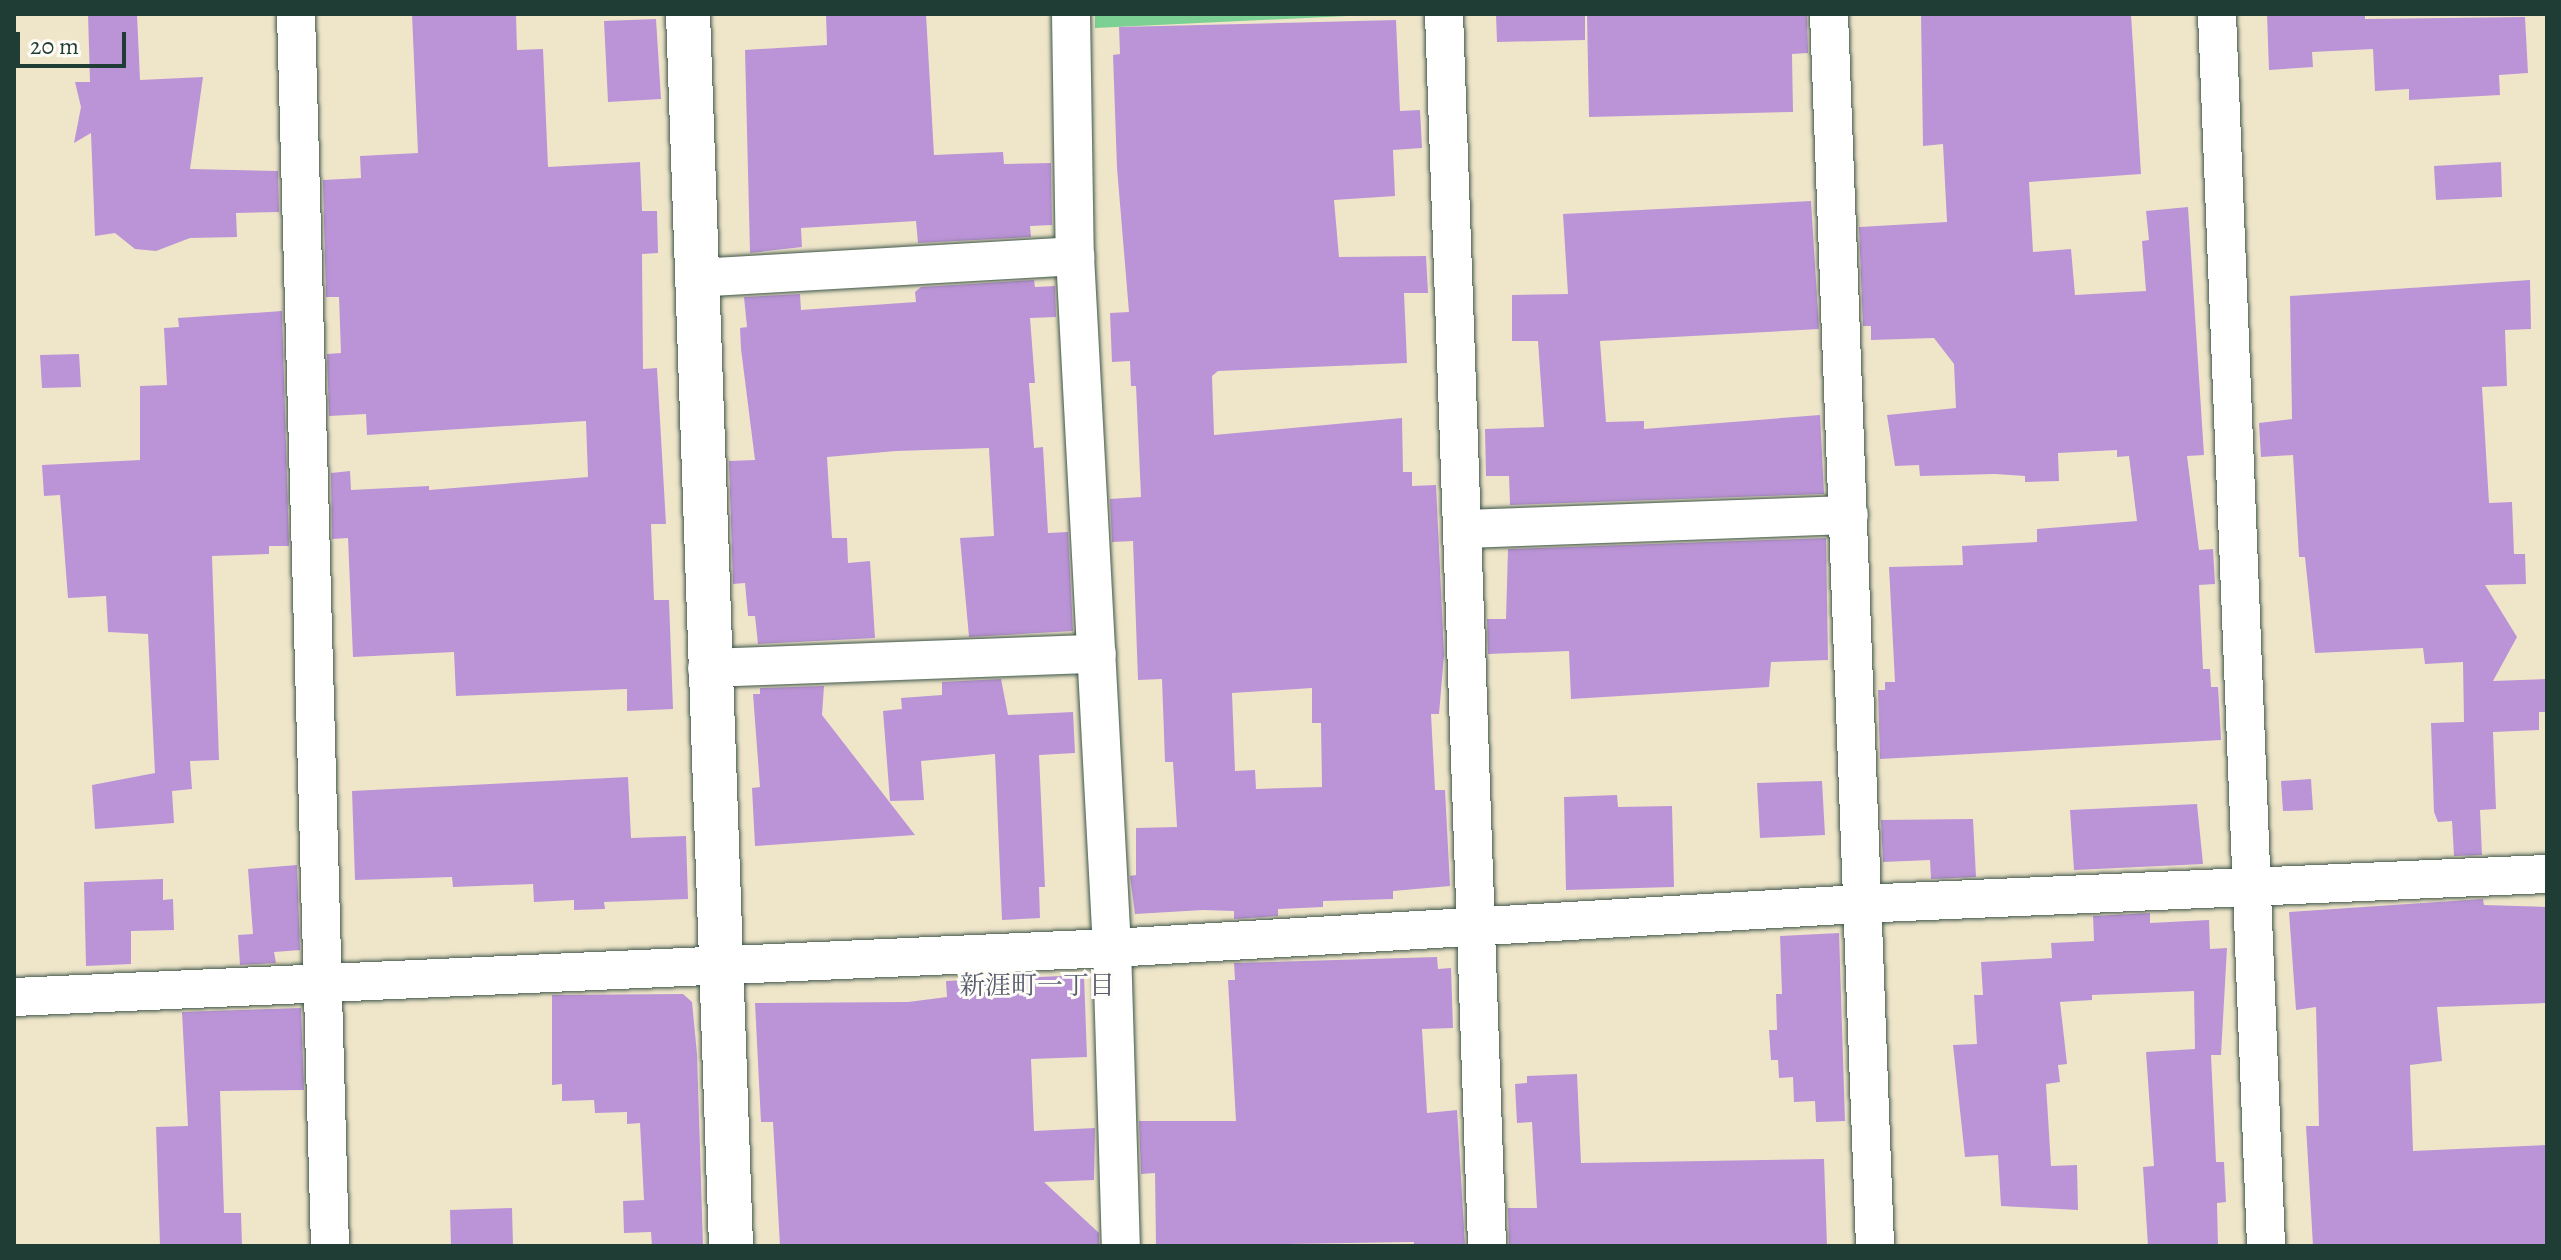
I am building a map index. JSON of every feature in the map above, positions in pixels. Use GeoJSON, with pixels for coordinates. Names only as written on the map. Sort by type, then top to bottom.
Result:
{"type":"FeatureCollection","features":[{"type":"Feature","properties":{"kind":"street"},"geometry":{"type":"LineString","coordinates":[[296,14],[319,986],[330,1246]]}},
{"type":"Feature","properties":{"kind":"street"},"geometry":{"type":"LineString","coordinates":[[688,14],[707,668],[731,1246]]}},
{"type":"Feature","properties":{"kind":"street"},"geometry":{"type":"LineString","coordinates":[[1071,14],[1075,256],[1112,948],[1121,1246]]}},
{"type":"Feature","properties":{"kind":"street"},"geometry":{"type":"LineString","coordinates":[[1444,14],[1480,929],[1487,1246]]}},
{"type":"Feature","properties":{"kind":"street"},"geometry":{"type":"LineString","coordinates":[[1829,14],[1849,515],[1859,904],[1875,1246]]}},
{"type":"Feature","properties":{"kind":"street"},"geometry":{"type":"LineString","coordinates":[[2217,14],[2266,1246]]}},
{"type":"Feature","properties":{"kind":"street"},"geometry":{"type":"LineString","coordinates":[[695,278],[1075,256]]}},
{"type":"Feature","properties":{"kind":"street"},"geometry":{"type":"LineString","coordinates":[[1464,529],[1849,515]]}},
{"type":"Feature","properties":{"kind":"street"},"geometry":{"type":"LineString","coordinates":[[707,668],[1097,654]]}},
{"type":"Feature","properties":{"kind":"street"},"geometry":{"type":"LineString","coordinates":[[14,997],[319,986],[1112,948],[1480,929],[1859,904],[2547,874]]}},
{"type":"Feature","properties":{"kind":"green space"},"geometry":{"type":"Polygon","coordinates":[[[1095,14],[1388,14],[1095,28],[1095,14]]]}},
{"type":"Feature","properties":{"kind":"building"},"geometry":{"type":"Polygon","coordinates":[[[88,14],[137,14],[140,80],[203,77],[190,169],[278,171],[279,212],[236,213],[237,237],[190,238],[156,251],[135,249],[115,233],[95,236],[91,133],[74,143],[81,107],[75,82],[90,82],[88,14]]]}},
{"type":"Feature","properties":{"kind":"building"},"geometry":{"type":"Polygon","coordinates":[[[412,14],[516,14],[517,50],[543,49],[548,167],[640,162],[642,211],[657,211],[658,253],[642,254],[643,369],[657,368],[666,524],[651,524],[654,600],[669,600],[673,709],[627,711],[627,689],[456,696],[454,652],[353,657],[348,538],[332,539],[331,473],[350,471],[351,490],[429,486],[429,490],[588,477],[586,421],[367,435],[366,414],[329,416],[327,354],[341,353],[339,297],[326,297],[323,180],[361,178],[360,156],[418,153],[412,14]]]}},
{"type":"Feature","properties":{"kind":"building"},"geometry":{"type":"Polygon","coordinates":[[[826,14],[926,14],[934,155],[1003,152],[1004,164],[1051,163],[1052,225],[1030,226],[1031,237],[918,243],[916,221],[801,228],[802,247],[750,253],[745,50],[827,45],[826,14]]]}},
{"type":"Feature","properties":{"kind":"building"},"geometry":{"type":"Polygon","coordinates":[[[1496,14],[1585,14],[1585,40],[1497,42],[1496,14]]]}},
{"type":"Feature","properties":{"kind":"building"},"geometry":{"type":"Polygon","coordinates":[[[1587,14],[1807,14],[1808,53],[1792,54],[1793,112],[1589,117],[1587,14]]]}},
{"type":"Feature","properties":{"kind":"building"},"geometry":{"type":"Polygon","coordinates":[[[1921,14],[2131,14],[2141,174],[2029,182],[2033,252],[2071,249],[2075,295],[2146,291],[2142,241],[2149,240],[2146,211],[2188,207],[2204,455],[2187,456],[2199,550],[2213,549],[2215,584],[2199,585],[2203,669],[2210,669],[2211,687],[2218,687],[2221,740],[1880,759],[1878,690],[1885,690],[1885,682],[1895,682],[1889,567],[1963,565],[1962,546],[2037,542],[2037,529],[2137,521],[2129,456],[2117,457],[2117,450],[2058,453],[2059,481],[2025,482],[2025,476],[1995,474],[1920,476],[1919,465],[1895,466],[1887,415],[1956,408],[1954,364],[1934,338],[1871,340],[1871,326],[1863,326],[1859,227],[1947,222],[1943,144],[1923,146],[1921,14]]]}},
{"type":"Feature","properties":{"kind":"building"},"geometry":{"type":"Polygon","coordinates":[[[2267,14],[2365,14],[2365,19],[2525,17],[2528,73],[2499,75],[2500,95],[2409,100],[2409,89],[2375,91],[2373,49],[2312,52],[2313,67],[2269,70],[2267,14]]]}},
{"type":"Feature","properties":{"kind":"building"},"geometry":{"type":"Polygon","coordinates":[[[656,19],[661,99],[608,102],[604,21],[656,19]]]}},
{"type":"Feature","properties":{"kind":"building"},"geometry":{"type":"Polygon","coordinates":[[[1396,20],[1400,111],[1420,110],[1422,148],[1393,150],[1395,196],[1334,200],[1339,257],[1426,256],[1428,293],[1404,293],[1407,363],[1218,371],[1212,376],[1214,435],[1402,418],[1403,472],[1412,472],[1412,486],[1436,485],[1444,655],[1439,714],[1431,714],[1435,790],[1445,790],[1450,886],[1393,891],[1393,899],[1323,901],[1323,907],[1278,909],[1278,916],[1234,919],[1234,911],[1203,910],[1135,914],[1130,876],[1136,875],[1136,828],[1177,827],[1173,762],[1165,762],[1162,679],[1138,680],[1133,541],[1112,542],[1110,499],[1141,497],[1136,386],[1131,386],[1130,361],[1112,362],[1110,313],[1129,312],[1117,168],[1113,55],[1120,54],[1119,27],[1396,20]],[[1312,688],[1232,693],[1235,771],[1255,770],[1256,789],[1322,787],[1321,723],[1312,723],[1312,688]]]}},
{"type":"Feature","properties":{"kind":"building"},"geometry":{"type":"Polygon","coordinates":[[[2501,162],[2502,197],[2436,200],[2434,166],[2501,162]]]}},
{"type":"Feature","properties":{"kind":"building"},"geometry":{"type":"Polygon","coordinates":[[[1811,201],[1819,329],[1600,341],[1606,422],[1644,421],[1644,429],[1820,415],[1824,494],[1510,505],[1509,476],[1486,476],[1485,429],[1544,427],[1538,341],[1512,341],[1512,295],[1568,294],[1563,214],[1811,201]]]}},
{"type":"Feature","properties":{"kind":"building"},"geometry":{"type":"Polygon","coordinates":[[[1034,280],[1035,287],[1055,286],[1056,317],[1030,318],[1035,383],[1029,383],[1034,448],[1043,447],[1048,533],[1068,532],[1073,631],[969,637],[960,538],[994,536],[989,448],[896,451],[827,457],[832,538],[847,538],[848,563],[870,561],[875,638],[758,644],[755,616],[748,616],[745,583],[733,584],[729,461],[755,460],[741,349],[740,328],[747,327],[744,297],[800,294],[801,310],[916,302],[915,292],[921,287],[1034,280]]]}},
{"type":"Feature","properties":{"kind":"building"},"geometry":{"type":"Polygon","coordinates":[[[2530,280],[2531,329],[2505,330],[2507,386],[2482,387],[2489,503],[2512,502],[2514,554],[2525,554],[2526,584],[2485,585],[2517,637],[2493,681],[2547,679],[2547,712],[2539,712],[2539,730],[2493,732],[2496,809],[2480,810],[2482,855],[2454,856],[2452,821],[2438,822],[2434,812],[2431,723],[2464,722],[2463,662],[2425,664],[2423,648],[2315,653],[2305,557],[2299,557],[2293,455],[2261,457],[2259,423],[2292,419],[2290,296],[2530,280]]]}},
{"type":"Feature","properties":{"kind":"building"},"geometry":{"type":"Polygon","coordinates":[[[282,311],[289,546],[269,546],[269,554],[212,556],[219,760],[190,761],[192,789],[172,791],[174,823],[95,829],[92,785],[155,773],[148,634],[108,632],[106,596],[68,598],[60,495],[44,496],[42,465],[140,460],[140,386],[167,385],[164,328],[179,327],[178,318],[282,311]]]}},
{"type":"Feature","properties":{"kind":"building"},"geometry":{"type":"Polygon","coordinates":[[[79,354],[81,387],[42,388],[40,355],[79,354]]]}},
{"type":"Feature","properties":{"kind":"building"},"geometry":{"type":"Polygon","coordinates":[[[1826,538],[1828,660],[1771,662],[1769,687],[1571,699],[1569,651],[1488,654],[1487,619],[1506,619],[1508,549],[1826,538]]]}},
{"type":"Feature","properties":{"kind":"building"},"geometry":{"type":"Polygon","coordinates":[[[1001,679],[1008,715],[1073,712],[1075,753],[1039,755],[1045,887],[1039,887],[1040,918],[1002,920],[995,754],[921,761],[924,800],[890,801],[883,711],[902,709],[901,698],[942,695],[942,682],[1001,679]]]}},
{"type":"Feature","properties":{"kind":"building"},"geometry":{"type":"Polygon","coordinates":[[[824,686],[822,715],[915,835],[755,846],[752,788],[760,787],[753,694],[760,694],[760,688],[824,686]]]}},
{"type":"Feature","properties":{"kind":"building"},"geometry":{"type":"Polygon","coordinates":[[[628,777],[631,838],[686,836],[688,899],[604,902],[605,909],[574,910],[574,900],[534,902],[533,884],[453,887],[452,877],[355,880],[352,791],[628,777]]]}},
{"type":"Feature","properties":{"kind":"building"},"geometry":{"type":"Polygon","coordinates":[[[2311,779],[2313,810],[2283,811],[2281,781],[2311,779]]]}},
{"type":"Feature","properties":{"kind":"building"},"geometry":{"type":"Polygon","coordinates":[[[1822,781],[1825,835],[1760,838],[1757,783],[1822,781]]]}},
{"type":"Feature","properties":{"kind":"building"},"geometry":{"type":"Polygon","coordinates":[[[1617,795],[1618,807],[1672,806],[1674,887],[1566,890],[1564,797],[1617,795]]]}},
{"type":"Feature","properties":{"kind":"building"},"geometry":{"type":"Polygon","coordinates":[[[2197,804],[2203,864],[2074,870],[2070,810],[2197,804]]]}},
{"type":"Feature","properties":{"kind":"building"},"geometry":{"type":"Polygon","coordinates":[[[1973,819],[1976,877],[1931,879],[1930,860],[1883,862],[1881,820],[1973,819]]]}},
{"type":"Feature","properties":{"kind":"building"},"geometry":{"type":"Polygon","coordinates":[[[297,865],[300,950],[274,952],[276,963],[240,965],[238,935],[253,934],[248,869],[297,865]]]}},
{"type":"Feature","properties":{"kind":"building"},"geometry":{"type":"Polygon","coordinates":[[[163,879],[163,900],[173,899],[174,930],[131,931],[131,964],[86,966],[84,882],[163,879]]]}},
{"type":"Feature","properties":{"kind":"building"},"geometry":{"type":"Polygon","coordinates":[[[2483,899],[2484,905],[2547,907],[2547,1003],[2437,1007],[2442,1061],[2410,1065],[2413,1151],[2547,1145],[2547,1246],[2313,1246],[2306,1126],[2319,1126],[2316,1007],[2296,1010],[2289,912],[2483,899]]]}},
{"type":"Feature","properties":{"kind":"building"},"geometry":{"type":"Polygon","coordinates":[[[2150,913],[2150,923],[2209,920],[2210,949],[2227,948],[2221,1055],[2211,1055],[2216,1162],[2224,1162],[2226,1202],[2217,1203],[2218,1246],[2148,1246],[2143,1167],[2154,1166],[2146,1052],[2195,1049],[2194,991],[2092,995],[2092,1000],[2060,1002],[2067,1064],[2058,1065],[2060,1082],[2046,1084],[2051,1166],[2077,1165],[2078,1210],[2001,1206],[1998,1155],[1965,1157],[1953,1045],[1977,1044],[1974,995],[1983,995],[1981,962],[2052,958],[2051,943],[2094,941],[2093,916],[2150,913]]]}},
{"type":"Feature","properties":{"kind":"building"},"geometry":{"type":"Polygon","coordinates":[[[1839,933],[1845,1121],[1816,1122],[1815,1101],[1794,1102],[1793,1077],[1779,1078],[1778,1060],[1771,1060],[1769,1030],[1777,1030],[1776,994],[1782,994],[1780,936],[1839,933]]]}},
{"type":"Feature","properties":{"kind":"building"},"geometry":{"type":"Polygon","coordinates":[[[1437,957],[1438,969],[1451,968],[1453,1028],[1422,1029],[1427,1113],[1457,1110],[1465,1246],[1414,1246],[1414,1242],[1156,1246],[1155,1173],[1141,1174],[1139,1121],[1236,1121],[1228,980],[1235,980],[1234,963],[1437,957]]]}},
{"type":"Feature","properties":{"kind":"building"},"geometry":{"type":"Polygon","coordinates":[[[1084,975],[1087,1057],[1031,1059],[1034,1131],[1095,1128],[1094,1180],[1044,1182],[1099,1233],[1099,1246],[780,1246],[773,1122],[761,1122],[755,1003],[908,1002],[947,997],[946,981],[1084,975]]]}},
{"type":"Feature","properties":{"kind":"building"},"geometry":{"type":"Polygon","coordinates":[[[683,994],[692,1002],[697,1054],[703,1246],[652,1246],[651,1232],[624,1233],[623,1201],[644,1200],[640,1123],[627,1124],[627,1112],[595,1113],[594,1100],[562,1101],[562,1084],[552,1085],[552,995],[683,994]]]}},
{"type":"Feature","properties":{"kind":"building"},"geometry":{"type":"Polygon","coordinates":[[[301,1008],[304,1090],[220,1091],[224,1213],[241,1213],[242,1246],[160,1246],[156,1127],[188,1126],[182,1012],[301,1008]]]}},
{"type":"Feature","properties":{"kind":"building"},"geometry":{"type":"Polygon","coordinates":[[[1577,1074],[1581,1163],[1824,1159],[1827,1246],[1509,1246],[1508,1208],[1537,1208],[1532,1122],[1517,1123],[1515,1084],[1527,1083],[1527,1076],[1577,1074]]]}},
{"type":"Feature","properties":{"kind":"building"},"geometry":{"type":"Polygon","coordinates":[[[512,1208],[513,1246],[451,1246],[450,1210],[512,1208]]]}},
{"type":"Feature","properties":{"kind":"district","name":"新涯町一丁目"},"geometry":{"type":"Point","coordinates":[1037,986]}}]}
